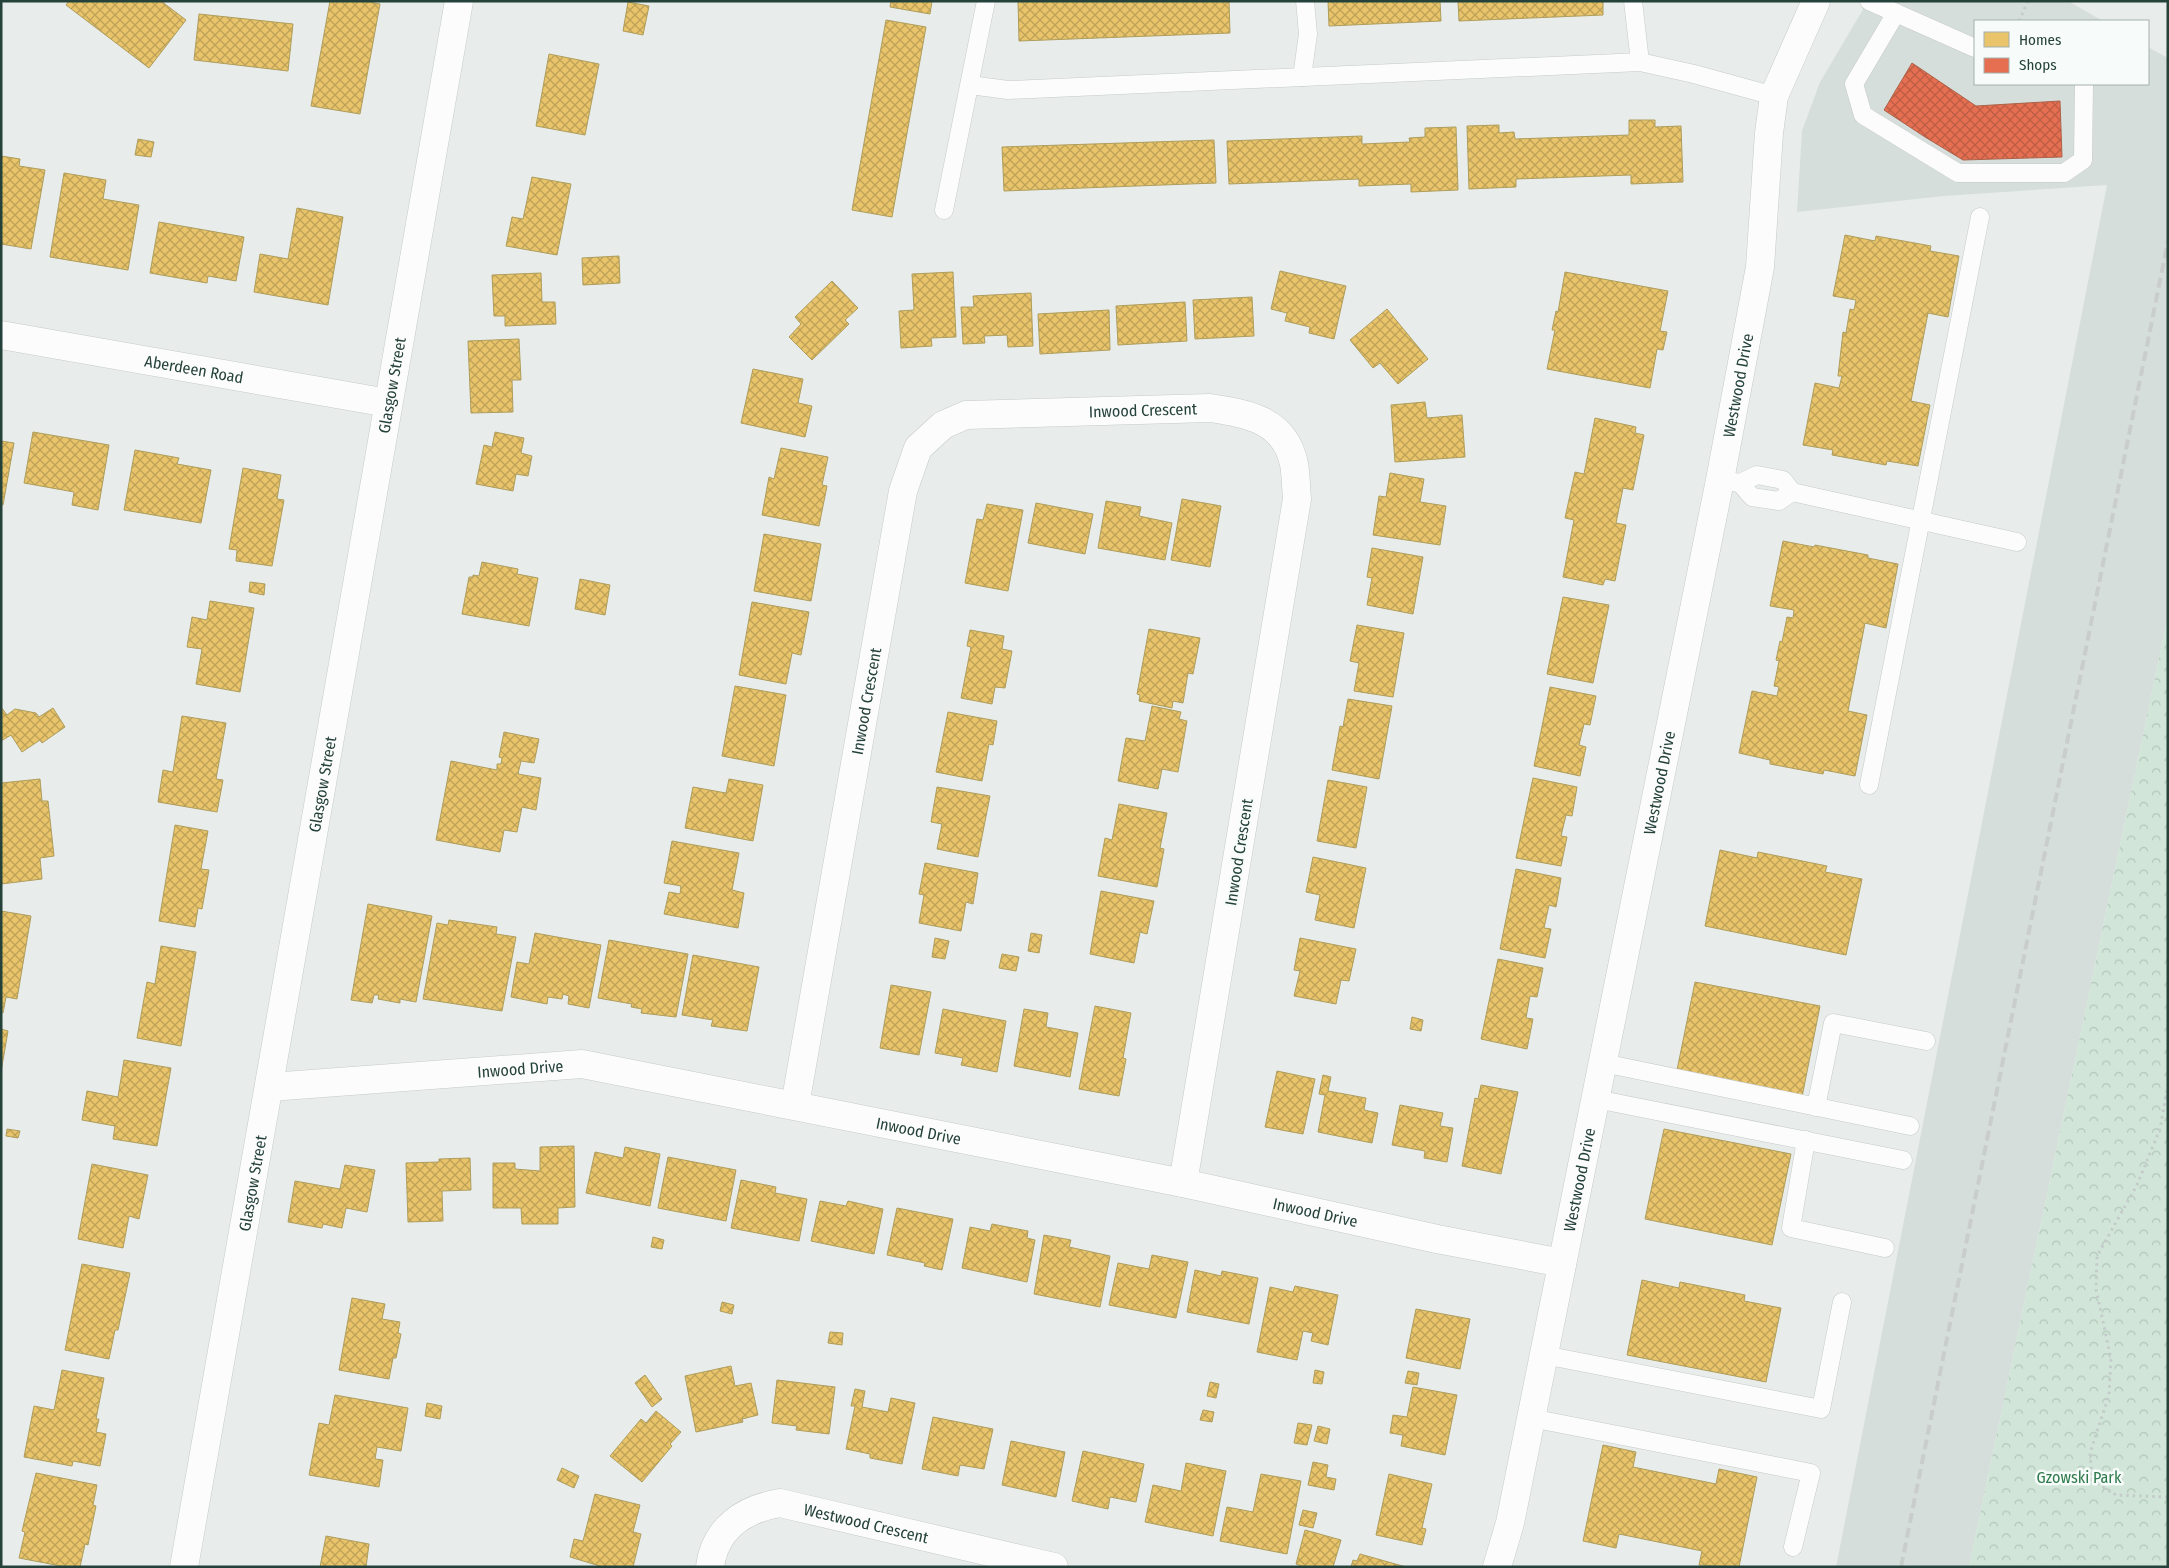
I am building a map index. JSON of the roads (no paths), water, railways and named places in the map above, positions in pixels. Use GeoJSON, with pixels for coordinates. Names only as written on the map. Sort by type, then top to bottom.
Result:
{"type":"FeatureCollection","features":[{"type":"Feature","properties":{"kind":"street","name":"Glasgow Street"},"geometry":{"type":"LineString","coordinates":[[184,1567],[270,1087],[459,1]]}},
{"type":"Feature","properties":{"kind":"street","name":"Westwood Drive"},"geometry":{"type":"LineString","coordinates":[[1497,1567],[1510,1524],[1603,1063],[1730,482],[1760,267],[1769,133],[1774,96],[1816,1]]}},
{"type":"Feature","properties":{"kind":"street","name":"Aberdeen Road"},"geometry":{"type":"LineString","coordinates":[[1,335],[388,403]]}},
{"type":"Feature","properties":{"kind":"street","name":"Inwood Crescent"},"geometry":{"type":"LineString","coordinates":[[795,1105],[903,491],[918,448],[943,425],[966,415],[1210,408],[1238,412],[1259,419],[1275,428],[1286,441],[1294,464],[1298,499],[1183,1183]]}},
{"type":"Feature","properties":{"kind":"street","name":"Inwood Drive"},"geometry":{"type":"LineString","coordinates":[[270,1087],[582,1064],[1183,1183],[1437,1239],[1562,1263]]}},
{"type":"Feature","properties":{"kind":"street","name":"Westwood Crescent"},"geometry":{"type":"LineString","coordinates":[[710,1567],[720,1538],[736,1519],[761,1506],[780,1503],[1054,1567]]}},
{"type":"Feature","properties":{"kind":"lane"},"geometry":{"type":"LineString","coordinates":[[944,210],[986,1]]}},
{"type":"Feature","properties":{"kind":"lane"},"geometry":{"type":"LineString","coordinates":[[1302,78],[1308,34],[1305,1]]}},
{"type":"Feature","properties":{"kind":"lane"},"geometry":{"type":"LineString","coordinates":[[1633,1],[1640,62]]}},
{"type":"Feature","properties":{"kind":"lane"},"geometry":{"type":"LineString","coordinates":[[1869,1],[1974,48]]}},
{"type":"Feature","properties":{"kind":"lane"},"geometry":{"type":"LineString","coordinates":[[1896,13],[1854,84],[1863,115],[1958,173],[2064,173],[2083,160],[2084,85]]}},
{"type":"Feature","properties":{"kind":"lane"},"geometry":{"type":"LineString","coordinates":[[970,85],[1008,90],[1640,62],[1694,74],[1774,96]]}},
{"type":"Feature","properties":{"kind":"lane"},"geometry":{"type":"LineString","coordinates":[[1870,785],[1980,217]]}},
{"type":"Feature","properties":{"kind":"lane"},"geometry":{"type":"LineString","coordinates":[[1730,482],[1752,497],[1779,501],[1792,492],[2018,542]]}},
{"type":"Feature","properties":{"kind":"lane"},"geometry":{"type":"LineString","coordinates":[[1816,1107],[1833,1023],[1926,1041]]}},
{"type":"Feature","properties":{"kind":"lane"},"geometry":{"type":"LineString","coordinates":[[1603,1063],[1910,1126]]}},
{"type":"Feature","properties":{"kind":"lane"},"geometry":{"type":"LineString","coordinates":[[1596,1099],[1903,1160]]}},
{"type":"Feature","properties":{"kind":"lane"},"geometry":{"type":"LineString","coordinates":[[1806,1140],[1791,1228],[1885,1248]]}},
{"type":"Feature","properties":{"kind":"lane"},"geometry":{"type":"LineString","coordinates":[[1544,1355],[1821,1409],[1842,1302]]}},
{"type":"Feature","properties":{"kind":"lane"},"geometry":{"type":"LineString","coordinates":[[1531,1418],[1811,1473],[1794,1547]]}},
{"type":"Feature","properties":{"kind":"railway"},"geometry":{"type":"LineString","coordinates":[[1901,1567],[2168,241]]}},
{"type":"Feature","properties":{"kind":"park label","name":"Gzowski Park"},"geometry":{"type":"Point","coordinates":[2079,1477]}}]}
